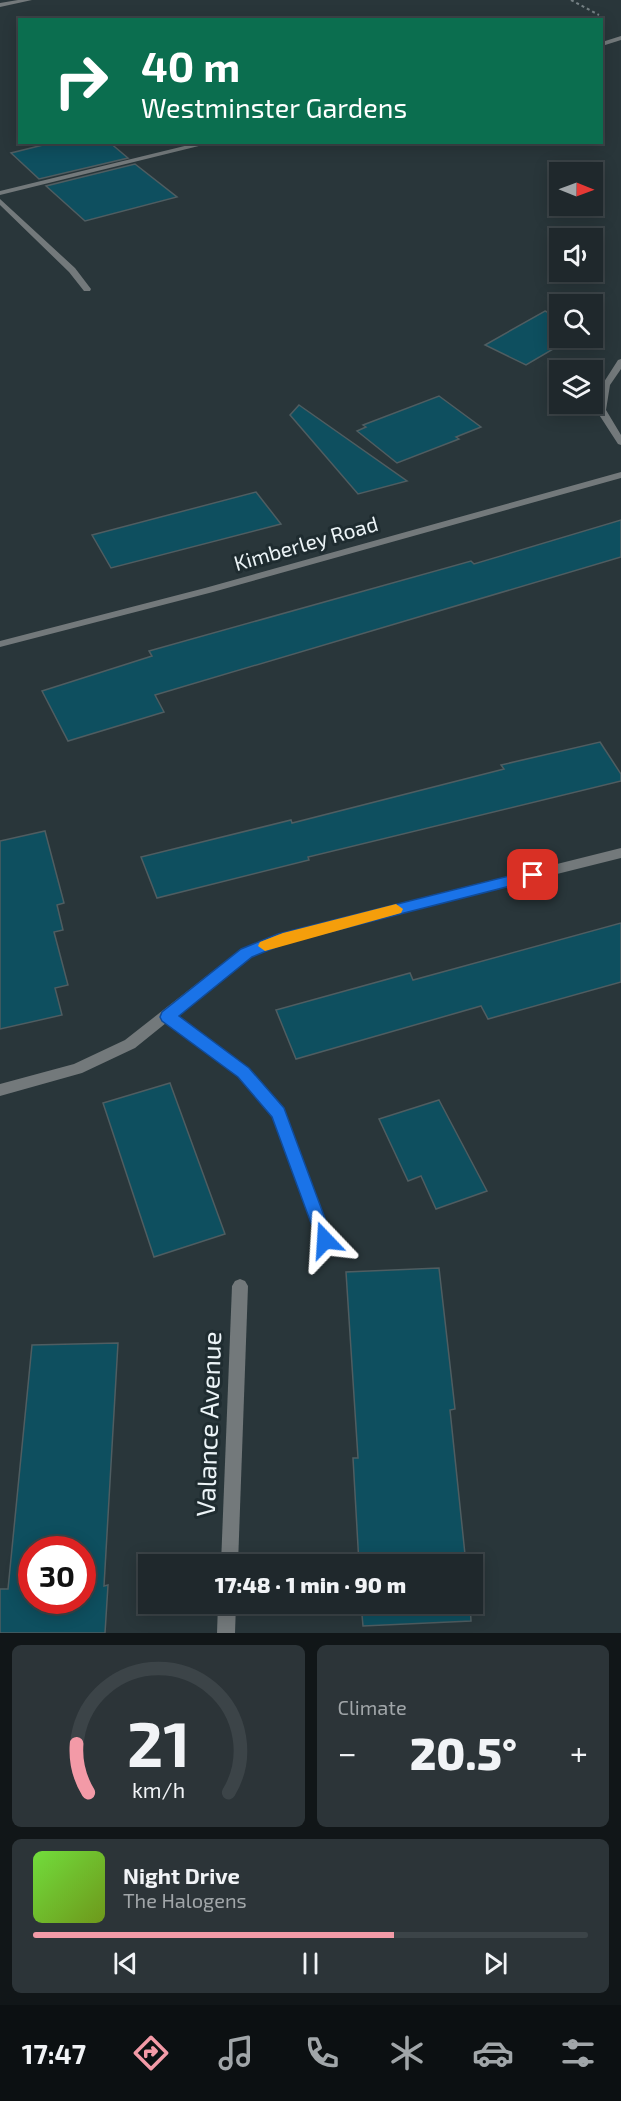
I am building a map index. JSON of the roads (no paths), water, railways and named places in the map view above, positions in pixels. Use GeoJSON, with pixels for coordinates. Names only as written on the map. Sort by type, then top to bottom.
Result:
{"type":"FeatureCollection","features":[{"type":"Feature","properties":{"kind":"street"},"geometry":{"type":"LineString","coordinates":[[0,5],[29,0]]}},
{"type":"Feature","properties":{"kind":"street"},"geometry":{"type":"LineString","coordinates":[[603,44],[621,38]]}},
{"type":"Feature","properties":{"kind":"street"},"geometry":{"type":"LineString","coordinates":[[0,193],[204,144]]}},
{"type":"Feature","properties":{"kind":"street"},"geometry":{"type":"LineString","coordinates":[[0,201],[72,270],[87,289]]}},
{"type":"Feature","properties":{"kind":"street"},"geometry":{"type":"LineString","coordinates":[[621,362],[606,385],[601,410],[621,442]]}},
{"type":"Feature","properties":{"kind":"street","name":"Kimberley Road"},"geometry":{"type":"LineString","coordinates":[[0,644],[209,590],[621,475]]}},
{"type":"Feature","properties":{"kind":"street"},"geometry":{"type":"LineString","coordinates":[[0,1090],[77,1069],[130,1044],[168,1017],[246,953],[283,938],[621,853]]}},
{"type":"Feature","properties":{"kind":"street"},"geometry":{"type":"LineString","coordinates":[[168,1017],[243,1072],[279,1113],[325,1240]]}},
{"type":"Feature","properties":{"kind":"street","name":"Valance Avenue"},"geometry":{"type":"LineString","coordinates":[[229,1554],[240,1286]]}},
{"type":"Feature","properties":{"kind":"street"},"geometry":{"type":"LineString","coordinates":[[226,1633],[227,1614]]}}]}
